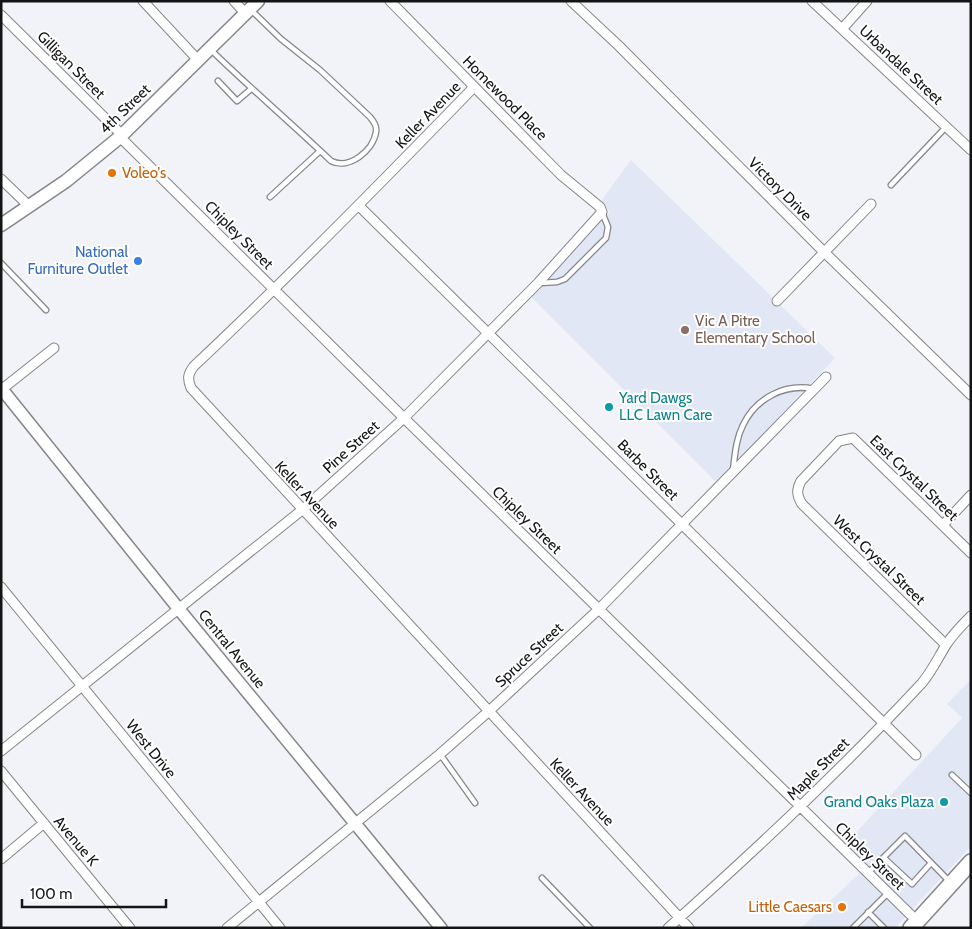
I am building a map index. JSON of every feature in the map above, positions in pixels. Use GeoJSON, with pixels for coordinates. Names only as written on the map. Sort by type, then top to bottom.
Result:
{"type":"FeatureCollection","features":[{"type":"Feature","properties":{"kind":"highway"},"geometry":{"type":"LineString","coordinates":[[914,924],[971,862]]}},
{"type":"Feature","properties":{"kind":"main road","name":"4th Street"},"geometry":{"type":"LineString","coordinates":[[1,225],[94,159],[121,136],[251,8]]}},
{"type":"Feature","properties":{"kind":"street"},"geometry":{"type":"LineString","coordinates":[[143,1],[198,60]]}},
{"type":"Feature","properties":{"kind":"street"},"geometry":{"type":"LineString","coordinates":[[234,1],[251,8]]}},
{"type":"Feature","properties":{"kind":"street","name":"Homewood Place"},"geometry":{"type":"LineString","coordinates":[[390,1],[562,175],[600,206],[602,212]]}},
{"type":"Feature","properties":{"kind":"street","name":"Victory Drive"},"geometry":{"type":"LineString","coordinates":[[571,1],[620,46],[825,252],[971,395]]}},
{"type":"Feature","properties":{"kind":"street","name":"Urbandale Street"},"geometry":{"type":"LineString","coordinates":[[812,1],[971,150]]}},
{"type":"Feature","properties":{"kind":"street"},"geometry":{"type":"LineString","coordinates":[[842,29],[867,1]]}},
{"type":"Feature","properties":{"kind":"street","name":"Gilligan Street"},"geometry":{"type":"LineString","coordinates":[[1,15],[121,136]]}},
{"type":"Feature","properties":{"kind":"street","name":"Keller Avenue"},"geometry":{"type":"LineString","coordinates":[[474,87],[275,290],[194,366],[188,373],[188,380],[191,388],[302,510],[689,928]]}},
{"type":"Feature","properties":{"kind":"street","name":"Chipley Street"},"geometry":{"type":"LineString","coordinates":[[121,136],[404,418],[868,873],[914,924]]}},
{"type":"Feature","properties":{"kind":"street"},"geometry":{"type":"LineString","coordinates":[[1,179],[29,206]]}},
{"type":"Feature","properties":{"kind":"street"},"geometry":{"type":"LineString","coordinates":[[777,301],[871,204]]}},
{"type":"Feature","properties":{"kind":"street","name":"Barbe Street"},"geometry":{"type":"LineString","coordinates":[[359,206],[683,523],[916,755]]}},
{"type":"Feature","properties":{"kind":"street","name":"Pine Street"},"geometry":{"type":"LineString","coordinates":[[1,750],[302,510],[404,418],[538,283],[602,212]]}},
{"type":"Feature","properties":{"kind":"street"},"geometry":{"type":"LineString","coordinates":[[1,389],[54,348]]}},
{"type":"Feature","properties":{"kind":"street","name":"Spruce Street"},"geometry":{"type":"LineString","coordinates":[[227,928],[489,712],[599,609],[826,376]]}},
{"type":"Feature","properties":{"kind":"street","name":"Central Avenue"},"geometry":{"type":"LineString","coordinates":[[1,389],[441,928]]}},
{"type":"Feature","properties":{"kind":"street","name":"East Crystal Street"},"geometry":{"type":"LineString","coordinates":[[797,493],[801,481],[839,441],[853,438],[971,553]]}},
{"type":"Feature","properties":{"kind":"street","name":"West Crystal Street"},"geometry":{"type":"LineString","coordinates":[[797,493],[802,504],[946,645]]}},
{"type":"Feature","properties":{"kind":"street"},"geometry":{"type":"LineString","coordinates":[[943,525],[971,496]]}},
{"type":"Feature","properties":{"kind":"street","name":"West Drive"},"geometry":{"type":"LineString","coordinates":[[1,587],[280,928]]}},
{"type":"Feature","properties":{"kind":"street","name":"Maple Street"},"geometry":{"type":"LineString","coordinates":[[668,928],[801,807],[884,722],[932,670],[946,645],[971,616]]}},
{"type":"Feature","properties":{"kind":"street","name":"Avenue K"},"geometry":{"type":"LineString","coordinates":[[1,770],[130,928]]}},
{"type":"Feature","properties":{"kind":"street"},"geometry":{"type":"LineString","coordinates":[[1,859],[44,823]]}},
{"type":"Feature","properties":{"kind":"lane"},"geometry":{"type":"LineString","coordinates":[[210,49],[251,89],[331,161],[337,164],[347,164],[362,156],[373,141],[376,132],[376,125],[370,117],[320,70],[282,39],[251,8]]}},
{"type":"Feature","properties":{"kind":"lane"},"geometry":{"type":"LineString","coordinates":[[218,81],[237,101],[251,89]]}},
{"type":"Feature","properties":{"kind":"lane"},"geometry":{"type":"LineString","coordinates":[[890,185],[946,127]]}},
{"type":"Feature","properties":{"kind":"lane"},"geometry":{"type":"LineString","coordinates":[[270,197],[320,151]]}},
{"type":"Feature","properties":{"kind":"lane"},"geometry":{"type":"LineString","coordinates":[[538,283],[557,282],[566,279],[606,238],[608,227],[602,212]]}},
{"type":"Feature","properties":{"kind":"lane"},"geometry":{"type":"LineString","coordinates":[[1,263],[46,310]]}},
{"type":"Feature","properties":{"kind":"lane"},"geometry":{"type":"LineString","coordinates":[[733,471],[736,447],[743,425],[753,409],[770,396],[785,388],[802,386],[814,389]]}},
{"type":"Feature","properties":{"kind":"lane"},"geometry":{"type":"LineString","coordinates":[[440,754],[475,803]]}},
{"type":"Feature","properties":{"kind":"lane"},"geometry":{"type":"LineString","coordinates":[[952,775],[971,793]]}},
{"type":"Feature","properties":{"kind":"lane"},"geometry":{"type":"LineString","coordinates":[[868,873],[905,836],[951,884]]}},
{"type":"Feature","properties":{"kind":"lane"},"geometry":{"type":"LineString","coordinates":[[884,858],[912,884],[931,863]]}},
{"type":"Feature","properties":{"kind":"lane"},"geometry":{"type":"LineString","coordinates":[[542,878],[590,928]]}},
{"type":"Feature","properties":{"kind":"lane"},"geometry":{"type":"LineString","coordinates":[[853,928],[888,893]]}},
{"type":"Feature","properties":{"kind":"lane"},"geometry":{"type":"LineString","coordinates":[[868,912],[883,928]]}},
{"type":"Feature","properties":{"kind":"shaded area","name":"Vic A Pitre Elementary School"},"geometry":{"type":"Polygon","coordinates":[[[631,160],[835,358],[716,482],[531,297],[610,212],[601,201],[631,160]]]}},
{"type":"Feature","properties":{"kind":"shaded area"},"geometry":{"type":"Polygon","coordinates":[[[971,679],[971,846],[895,928],[801,928],[861,872],[839,851],[962,718],[947,704],[971,679]]]}},
{"type":"Feature","properties":{"kind":"place","name":"Voleo's"},"geometry":{"type":"Point","coordinates":[112,173]}},
{"type":"Feature","properties":{"kind":"place","name":"National Furniture Outlet"},"geometry":{"type":"Point","coordinates":[138,261]}},
{"type":"Feature","properties":{"kind":"place","name":"Vic A Pitre Elementary School"},"geometry":{"type":"Point","coordinates":[685,330]}},
{"type":"Feature","properties":{"kind":"place","name":"Yard Dawgs LLC Lawn Care"},"geometry":{"type":"Point","coordinates":[609,407]}},
{"type":"Feature","properties":{"kind":"place","name":"Grand Oaks Plaza"},"geometry":{"type":"Point","coordinates":[944,802]}},
{"type":"Feature","properties":{"kind":"place","name":"Little Caesars"},"geometry":{"type":"Point","coordinates":[842,907]}}]}
